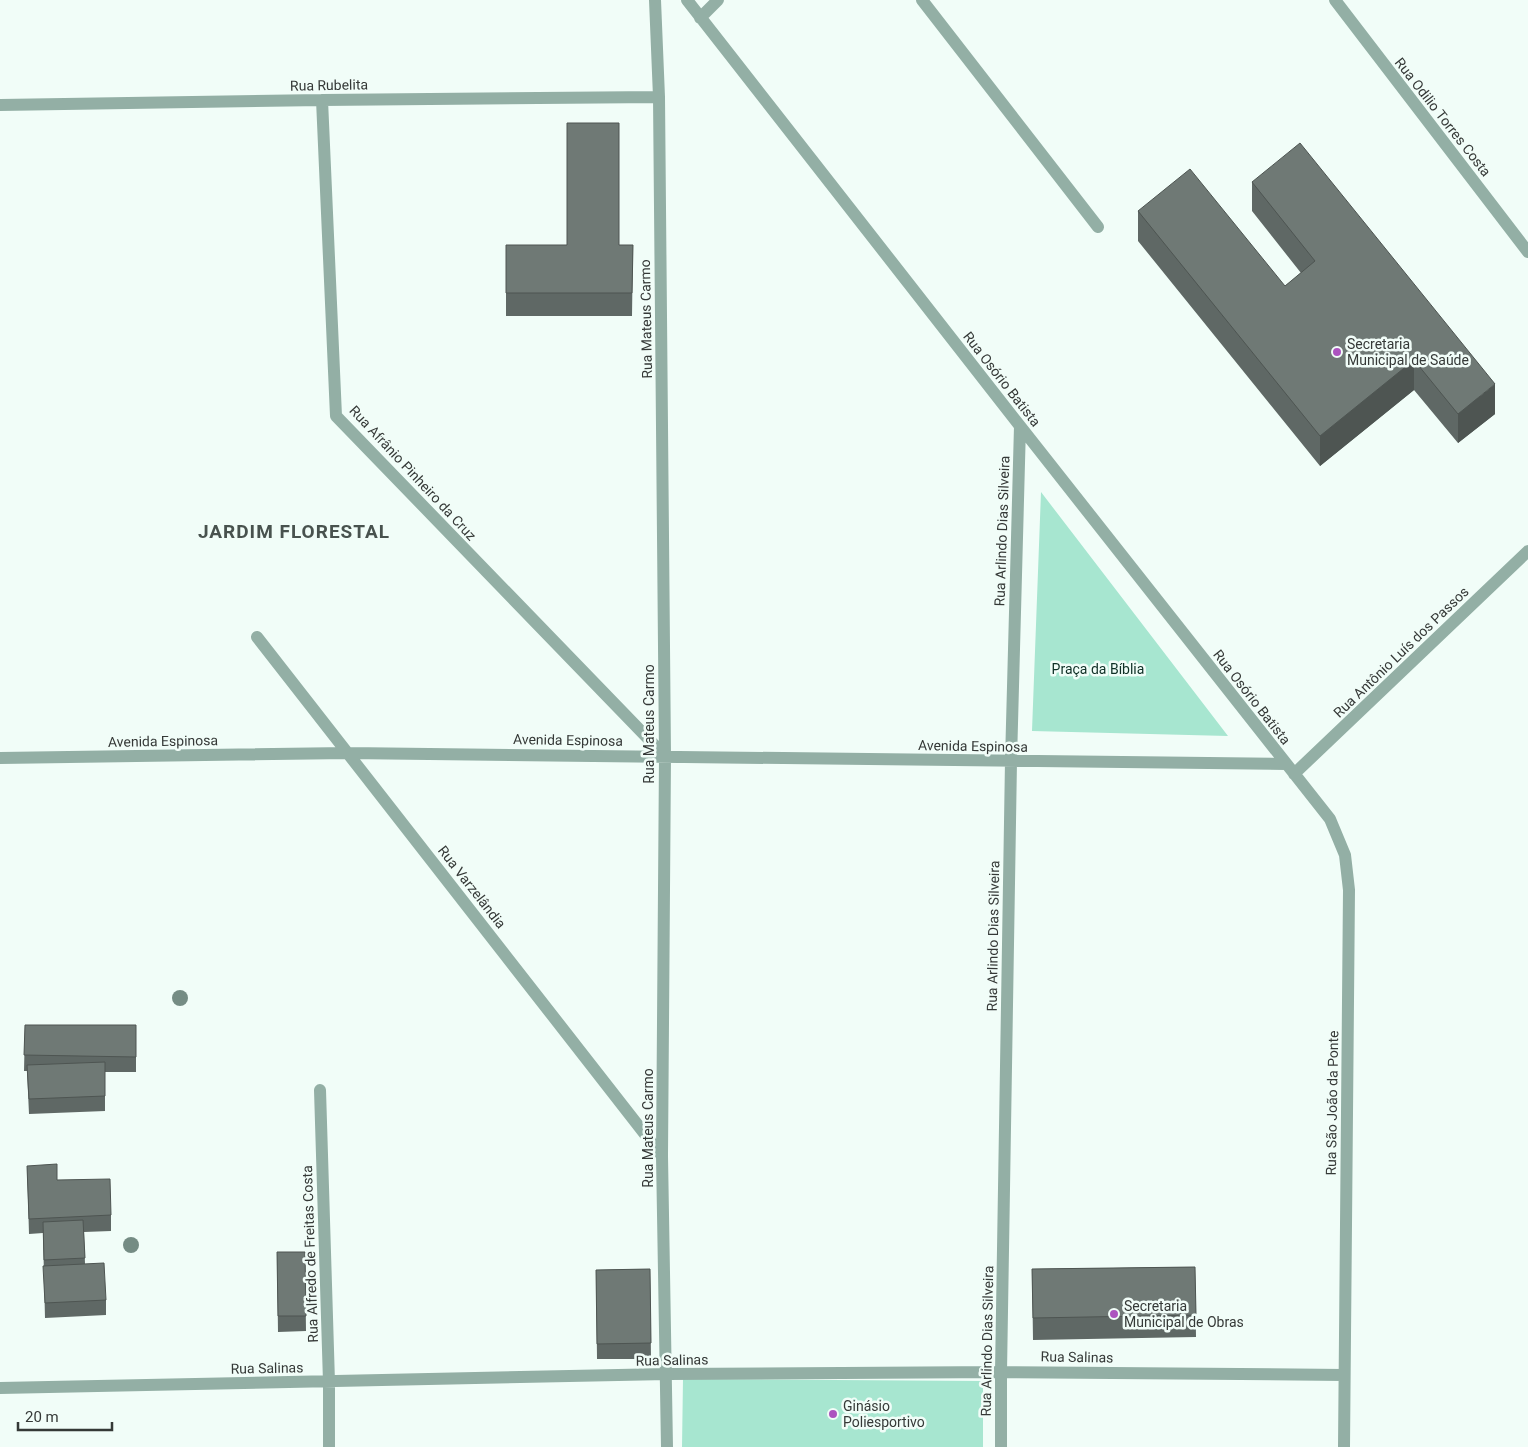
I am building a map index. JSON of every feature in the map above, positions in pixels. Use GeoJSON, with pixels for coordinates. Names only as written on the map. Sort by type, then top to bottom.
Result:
{"type":"FeatureCollection","features":[{"type":"Feature","properties":{"kind":"street","name":"Rua Mateus Carmo"},"geometry":{"type":"LineString","coordinates":[[655,0],[658,97],[665,756],[662,1156],[667,1447]]}},
{"type":"Feature","properties":{"kind":"street","name":"Rua Osório Batista"},"geometry":{"type":"LineString","coordinates":[[687,0],[1290,770]]}},
{"type":"Feature","properties":{"kind":"street"},"geometry":{"type":"LineString","coordinates":[[700,18],[718,0]]}},
{"type":"Feature","properties":{"kind":"street"},"geometry":{"type":"LineString","coordinates":[[922,0],[1098,227]]}},
{"type":"Feature","properties":{"kind":"street","name":"Rua Odilio Torres Costa"},"geometry":{"type":"LineString","coordinates":[[1334,0],[1528,252]]}},
{"type":"Feature","properties":{"kind":"street","name":"Rua Rubelita"},"geometry":{"type":"LineString","coordinates":[[0,105],[658,97]]}},
{"type":"Feature","properties":{"kind":"street","name":"Rua Afrânio Pinheiro da Cruz"},"geometry":{"type":"LineString","coordinates":[[322,100],[336,416],[665,756]]}},
{"type":"Feature","properties":{"kind":"street","name":"Rua Arlindo Dias Silveira"},"geometry":{"type":"LineString","coordinates":[[1001,1447],[1011,761],[1020,426]]}},
{"type":"Feature","properties":{"kind":"street","name":"Rua Antônio Luís dos Passos"},"geometry":{"type":"LineString","coordinates":[[1290,770],[1528,551]]}},
{"type":"Feature","properties":{"kind":"street","name":"Rua Varzelândia"},"geometry":{"type":"LineString","coordinates":[[257,637],[662,1156]]}},
{"type":"Feature","properties":{"kind":"street","name":"Avenida Espinosa"},"geometry":{"type":"LineString","coordinates":[[0,758],[348,753],[1011,761],[1290,770]]}},
{"type":"Feature","properties":{"kind":"street","name":"Rua São João da Ponte"},"geometry":{"type":"LineString","coordinates":[[1290,770],[1330,819],[1345,855],[1349,890],[1344,1447]]}},
{"type":"Feature","properties":{"kind":"street","name":"Rua Alfredo de Freitas Costa"},"geometry":{"type":"LineString","coordinates":[[320,1090],[329,1382],[329,1447]]}},
{"type":"Feature","properties":{"kind":"street","name":"Rua Salinas"},"geometry":{"type":"LineString","coordinates":[[0,1388],[667,1374],[1001,1372],[1344,1375]]}},
{"type":"Feature","properties":{"kind":"green space","name":"Praça da Bíblia"},"geometry":{"type":"Polygon","coordinates":[[[1041,492],[1228,736],[1032,731],[1041,492]]]}},
{"type":"Feature","properties":{"kind":"green space","name":"Ginásio Poliesportivo"},"geometry":{"type":"Polygon","coordinates":[[[683,1379],[983,1381],[983,1447],[682,1447],[683,1379]]]}},
{"type":"Feature","properties":{"kind":"building"},"geometry":{"type":"Polygon","coordinates":[[[567,123],[619,123],[619,245],[633,245],[632,293],[506,293],[506,245],[567,245],[567,123]]]}},
{"type":"Feature","properties":{"kind":"building","name":"Secretaria Municipal de Saúde"},"geometry":{"type":"Polygon","coordinates":[[[1300,143],[1495,384],[1458,414],[1414,360],[1320,436],[1138,211],[1190,169],[1285,286],[1315,261],[1252,182],[1300,143]]]}},
{"type":"Feature","properties":{"kind":"building"},"geometry":{"type":"Polygon","coordinates":[[[25,1025],[136,1025],[136,1057],[24,1055],[25,1025]]]}},
{"type":"Feature","properties":{"kind":"building"},"geometry":{"type":"Polygon","coordinates":[[[105,1062],[105,1096],[29,1099],[27,1065],[105,1062]]]}},
{"type":"Feature","properties":{"kind":"building"},"geometry":{"type":"Polygon","coordinates":[[[57,1164],[57,1180],[110,1179],[111,1215],[29,1219],[27,1166],[57,1164]]]}},
{"type":"Feature","properties":{"kind":"building"},"geometry":{"type":"Polygon","coordinates":[[[83,1220],[85,1258],[44,1260],[43,1222],[83,1220]]]}},
{"type":"Feature","properties":{"kind":"building"},"geometry":{"type":"Polygon","coordinates":[[[277,1252],[305,1252],[306,1316],[278,1316],[277,1252]]]}},
{"type":"Feature","properties":{"kind":"building"},"geometry":{"type":"Polygon","coordinates":[[[104,1263],[106,1300],[45,1303],[43,1266],[104,1263]]]}},
{"type":"Feature","properties":{"kind":"building"},"geometry":{"type":"Polygon","coordinates":[[[1195,1267],[1196,1315],[1033,1318],[1032,1269],[1195,1267]]]}},
{"type":"Feature","properties":{"kind":"building"},"geometry":{"type":"Polygon","coordinates":[[[650,1269],[651,1343],[597,1344],[596,1270],[650,1269]]]}},
{"type":"Feature","properties":{"kind":"place","name":"Secretaria Municipal de Saúde"},"geometry":{"type":"Point","coordinates":[1337,352]}},
{"type":"Feature","properties":{"kind":"place","name":"Secretaria Municipal de Obras"},"geometry":{"type":"Point","coordinates":[1114,1314]}},
{"type":"Feature","properties":{"kind":"place","name":"Ginásio Poliesportivo"},"geometry":{"type":"Point","coordinates":[833,1414]}},
{"type":"Feature","properties":{"kind":"district","name":"JARDIM FLORESTAL"},"geometry":{"type":"Point","coordinates":[294,531]}}]}
